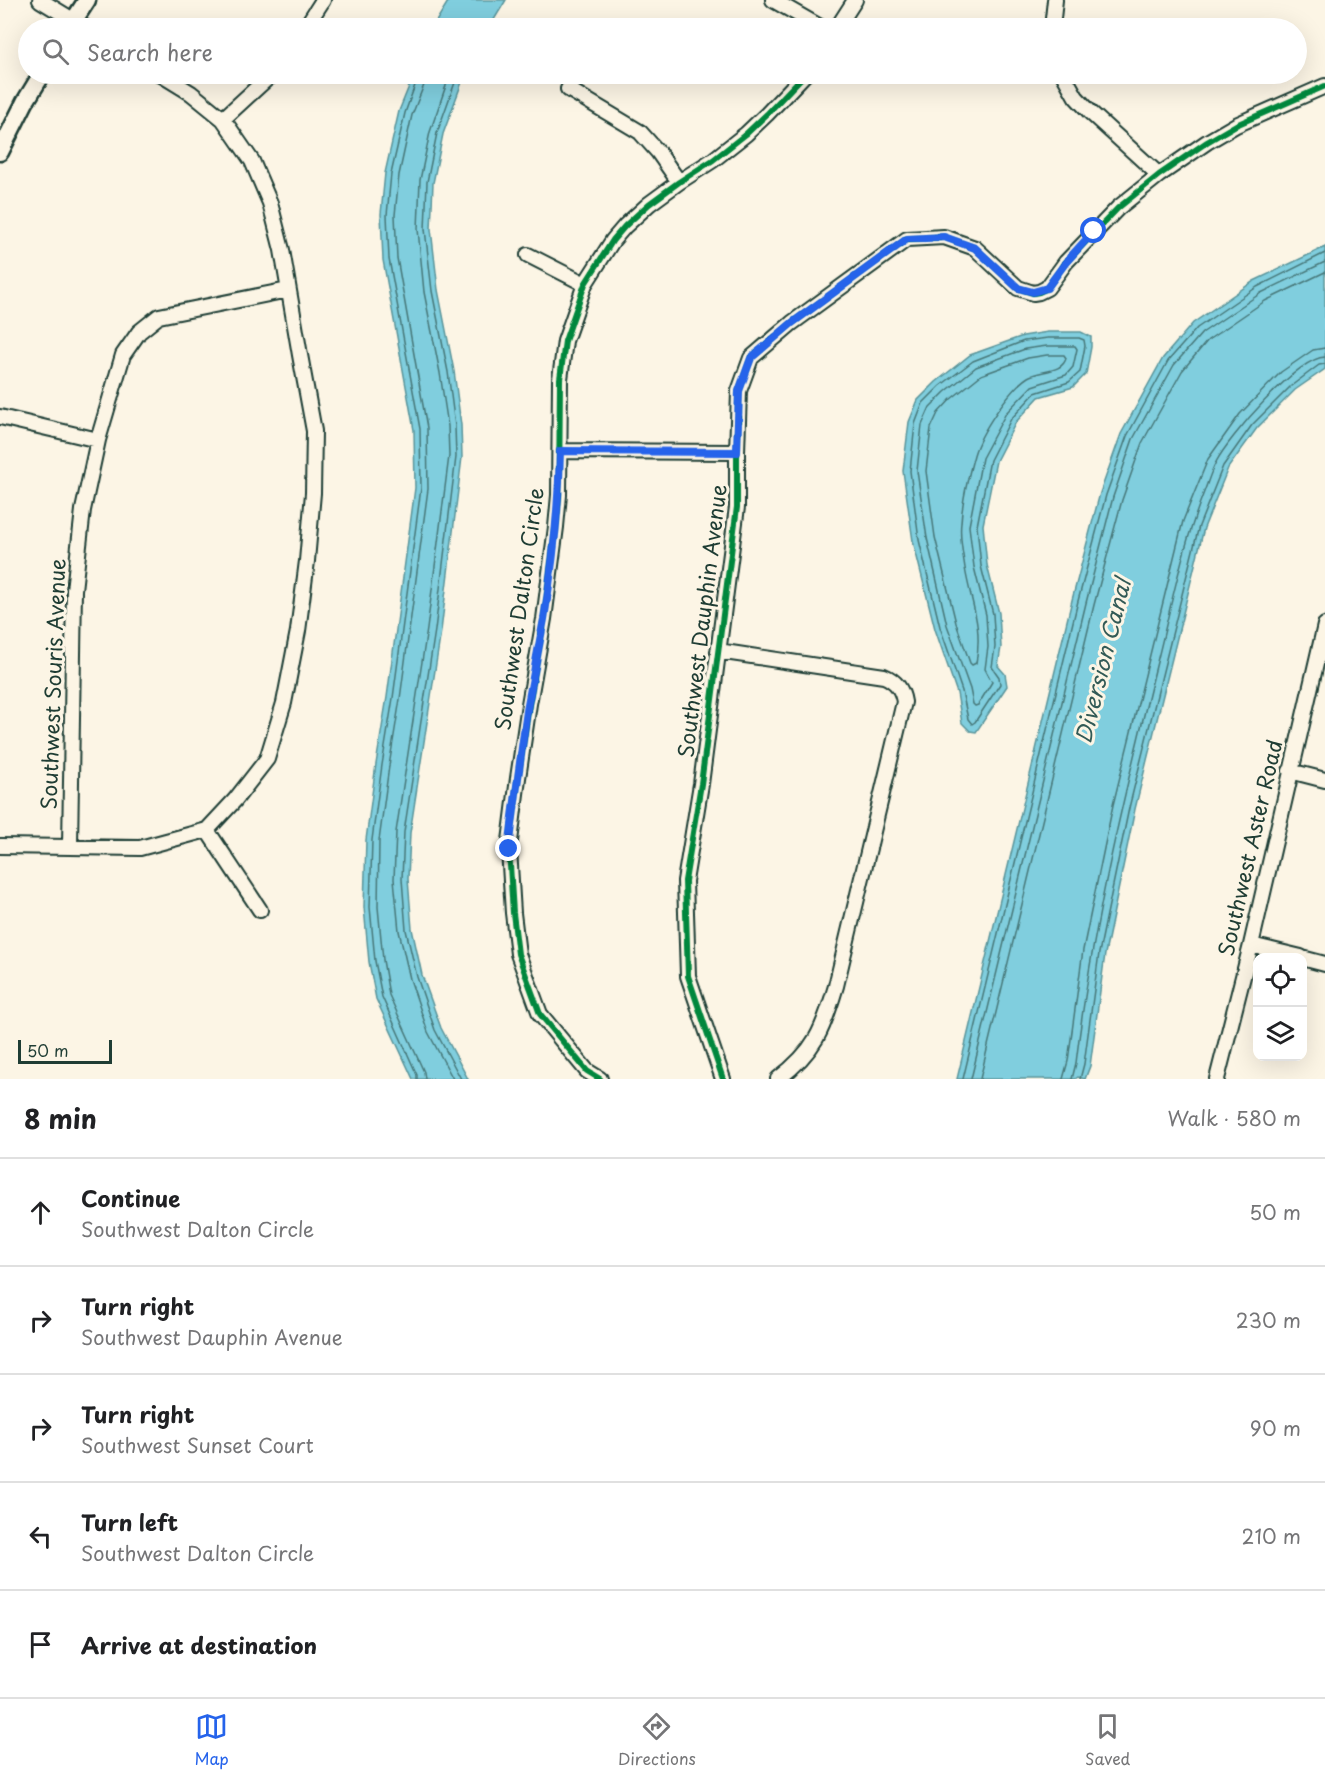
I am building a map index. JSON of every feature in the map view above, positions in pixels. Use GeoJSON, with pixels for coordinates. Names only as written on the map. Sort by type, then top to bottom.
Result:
{"type":"FeatureCollection","features":[{"type":"Feature","properties":{"kind":"street"},"geometry":{"type":"LineString","coordinates":[[39,0],[65,18]]}},
{"type":"Feature","properties":{"kind":"street"},"geometry":{"type":"LineString","coordinates":[[79,18],[87,0]]}},
{"type":"Feature","properties":{"kind":"street"},"geometry":{"type":"LineString","coordinates":[[311,18],[323,0]]}},
{"type":"Feature","properties":{"kind":"street"},"geometry":{"type":"LineString","coordinates":[[773,0],[804,18]]}},
{"type":"Feature","properties":{"kind":"street"},"geometry":{"type":"LineString","coordinates":[[843,18],[855,0]]}},
{"type":"Feature","properties":{"kind":"street"},"geometry":{"type":"LineString","coordinates":[[1053,18],[1055,0]]}},
{"type":"Feature","properties":{"kind":"street"},"geometry":{"type":"LineString","coordinates":[[0,152],[36,84]]}},
{"type":"Feature","properties":{"kind":"street"},"geometry":{"type":"LineString","coordinates":[[0,846],[140,848],[207,831],[236,800],[267,759],[284,703],[298,631],[313,494],[314,431],[282,250],[270,203],[252,161],[223,119],[176,84]]}},
{"type":"Feature","properties":{"kind":"street"},"geometry":{"type":"LineString","coordinates":[[223,119],[261,84]]}},
{"type":"Feature","properties":{"kind":"street","name":"Southwest Dalton Circle"},"geometry":{"type":"LineString","coordinates":[[600,1079],[586,1071],[540,1014],[518,954],[509,849],[528,704],[544,620],[556,527],[559,495],[561,359],[571,320],[585,284],[613,240],[643,209],[746,134],[796,84]]}},
{"type":"Feature","properties":{"kind":"street"},"geometry":{"type":"LineString","coordinates":[[1068,84],[1089,112],[1159,175],[1236,125],[1325,86]]}},
{"type":"Feature","properties":{"kind":"street"},"geometry":{"type":"LineString","coordinates":[[568,89],[640,132],[658,152],[679,182]]}},
{"type":"Feature","properties":{"kind":"street","name":"Southwest Dauphin Avenue"},"geometry":{"type":"LineString","coordinates":[[723,1079],[688,976],[685,881],[701,783],[737,507],[739,391],[751,358],[792,323],[907,239],[944,237],[975,248],[1018,288],[1033,292],[1047,288],[1066,262],[1094,231],[1159,175]]}},
{"type":"Feature","properties":{"kind":"street"},"geometry":{"type":"LineString","coordinates":[[528,255],[585,284]]}},
{"type":"Feature","properties":{"kind":"street","name":"Southwest Souris Avenue"},"geometry":{"type":"LineString","coordinates":[[70,846],[74,590],[83,510],[98,440],[123,355],[139,332],[159,316],[288,290]]}},
{"type":"Feature","properties":{"kind":"street"},"geometry":{"type":"LineString","coordinates":[[0,417],[98,440]]}},
{"type":"Feature","properties":{"kind":"street"},"geometry":{"type":"LineString","coordinates":[[560,451],[737,452]]}},
{"type":"Feature","properties":{"kind":"street","name":"Southwest Aster Road"},"geometry":{"type":"LineString","coordinates":[[1217,1079],[1251,945],[1325,625]]}},
{"type":"Feature","properties":{"kind":"street"},"geometry":{"type":"LineString","coordinates":[[718,651],[884,676],[891,679],[901,690],[904,702],[828,1015],[813,1044],[794,1067],[778,1079]]}},
{"type":"Feature","properties":{"kind":"street"},"geometry":{"type":"LineString","coordinates":[[1290,771],[1325,780]]}},
{"type":"Feature","properties":{"kind":"street"},"geometry":{"type":"LineString","coordinates":[[207,831],[260,910]]}},
{"type":"Feature","properties":{"kind":"street"},"geometry":{"type":"LineString","coordinates":[[1251,945],[1282,953]]}},
{"type":"Feature","properties":{"kind":"street"},"geometry":{"type":"LineString","coordinates":[[1307,959],[1325,964]]}},
{"type":"Feature","properties":{"kind":"water"},"geometry":{"type":"Polygon","coordinates":[[[449,0],[506,0],[495,18],[438,18],[449,0]]]}},
{"type":"Feature","properties":{"kind":"water"},"geometry":{"type":"Polygon","coordinates":[[[410,84],[461,84],[443,134],[433,183],[431,229],[438,290],[454,371],[461,425],[462,457],[441,631],[410,833],[408,879],[412,929],[422,975],[441,1028],[468,1079],[413,1079],[376,999],[369,962],[364,907],[366,840],[415,488],[414,430],[383,260],[381,214],[385,173],[399,111],[410,84]]]}},
{"type":"Feature","properties":{"kind":"water","name":"Diversion Canal"},"geometry":{"type":"Polygon","coordinates":[[[1325,247],[1325,369],[1295,390],[1257,428],[1228,468],[1204,528],[1135,809],[1105,954],[1090,1066],[1085,1079],[1078,1077],[1075,1079],[957,1079],[1072,600],[1100,493],[1121,434],[1163,358],[1193,323],[1254,281],[1325,247]]]}},
{"type":"Feature","properties":{"kind":"water"},"geometry":{"type":"Polygon","coordinates":[[[1048,332],[1081,332],[1091,337],[1086,374],[1073,387],[1039,397],[1016,422],[996,461],[983,525],[987,565],[999,613],[1001,647],[998,666],[1005,674],[1007,686],[976,732],[970,731],[962,723],[957,693],[935,629],[913,541],[903,471],[909,422],[918,400],[936,382],[970,355],[1023,336],[1048,332]]]}},
{"type":"Feature","properties":{"kind":"cycle path"},"geometry":{"type":"LineString","coordinates":[[600,1079],[587,1071],[540,1014],[518,954],[509,849],[556,527],[559,495],[560,379],[565,341],[585,284],[613,240],[625,226],[649,204],[746,134],[796,84]]}},
{"type":"Feature","properties":{"kind":"cycle path"},"geometry":{"type":"LineString","coordinates":[[723,1079],[688,976],[685,881],[701,784],[737,507],[739,391],[751,358],[792,323],[907,239],[944,237],[975,248],[1018,288],[1033,293],[1039,292],[1047,288],[1066,262],[1118,208],[1159,175],[1236,125],[1325,86]]}},
{"type":"Feature","properties":{"kind":"route"},"geometry":{"type":"LineString","coordinates":[[509,849],[528,704],[544,620],[556,527],[560,451],[737,452],[739,391],[751,358],[792,323],[907,239],[944,237],[975,248],[1018,288],[1039,292],[1047,288],[1066,262],[1094,231]]}}]}
